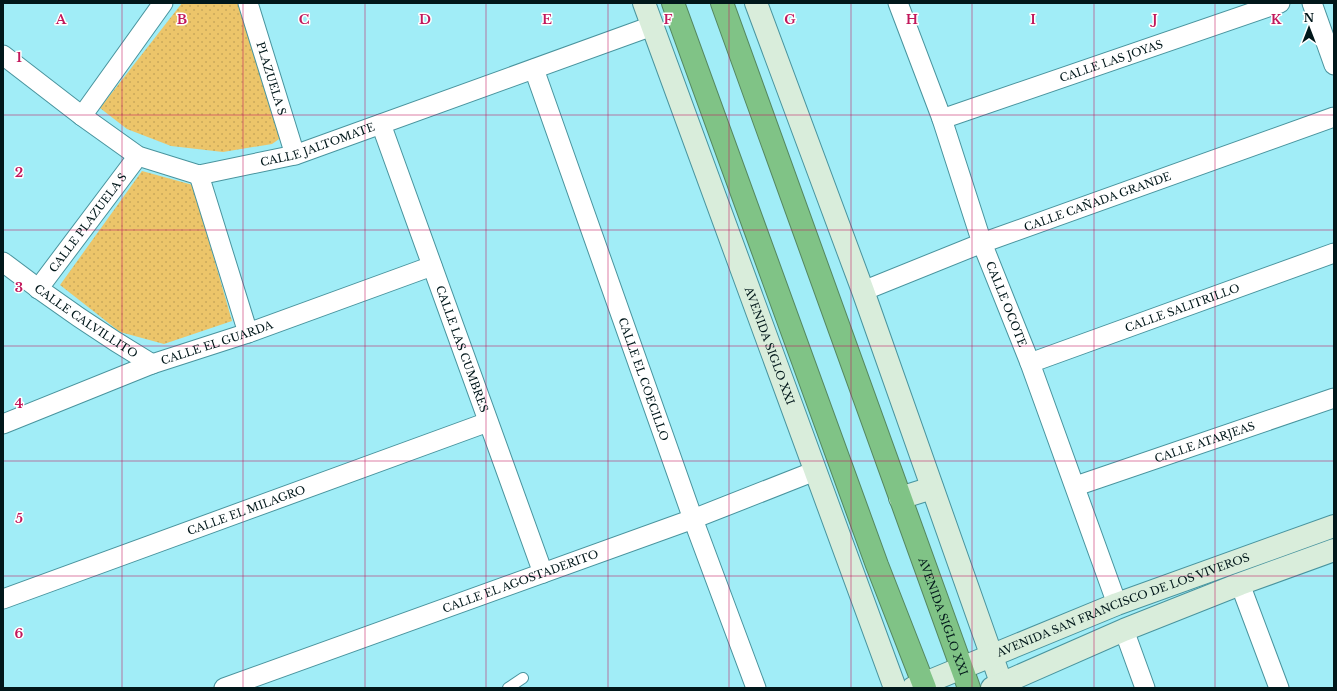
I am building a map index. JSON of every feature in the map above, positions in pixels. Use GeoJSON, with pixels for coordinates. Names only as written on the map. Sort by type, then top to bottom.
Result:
{"type":"FeatureCollection","features":[{"type":"Feature","properties":{"kind":"highway"},"geometry":{"type":"LineString","coordinates":[[673,3],[920,687]]}},
{"type":"Feature","properties":{"kind":"highway","name":"AVENIDA SIGLO XXI"},"geometry":{"type":"LineString","coordinates":[[722,3],[965,678]]}},
{"type":"Feature","properties":{"kind":"street"},"geometry":{"type":"LineString","coordinates":[[82,116],[163,3]]}},
{"type":"Feature","properties":{"kind":"street","name":"PLAZUELA S"},"geometry":{"type":"LineString","coordinates":[[248,3],[295,155]]}},
{"type":"Feature","properties":{"kind":"street","name":"AVENIDA SIGLO XXI"},"geometry":{"type":"LineString","coordinates":[[644,3],[895,688]]}},
{"type":"Feature","properties":{"kind":"street"},"geometry":{"type":"LineString","coordinates":[[756,3],[863,291],[992,656],[998,687]]}},
{"type":"Feature","properties":{"kind":"street","name":"CALLE OCOTE"},"geometry":{"type":"LineString","coordinates":[[898,3],[942,119],[982,242],[1030,363],[1076,486],[1117,604]]}},
{"type":"Feature","properties":{"kind":"street","name":"CALLE LAS JOYAS"},"geometry":{"type":"LineString","coordinates":[[942,119],[1280,3]]}},
{"type":"Feature","properties":{"kind":"street"},"geometry":{"type":"LineString","coordinates":[[1312,3],[1334,65]]}},
{"type":"Feature","properties":{"kind":"street","name":"CALLE JALTOMATE"},"geometry":{"type":"LineString","coordinates":[[3,55],[82,116],[138,156],[199,175],[295,155],[652,26]]}},
{"type":"Feature","properties":{"kind":"street","name":"CALLE EL COECILLO"},"geometry":{"type":"LineString","coordinates":[[534,68],[693,519],[756,688]]}},
{"type":"Feature","properties":{"kind":"street","name":"CALLE CAÑADA GRANDE"},"geometry":{"type":"LineString","coordinates":[[863,291],[982,242],[1334,117]]}},
{"type":"Feature","properties":{"kind":"street","name":"CALLE LAS CUMBRES"},"geometry":{"type":"LineString","coordinates":[[381,124],[543,573]]}},
{"type":"Feature","properties":{"kind":"street","name":"CALLE PLAZUELA S"},"geometry":{"type":"LineString","coordinates":[[38,289],[138,156]]}},
{"type":"Feature","properties":{"kind":"street"},"geometry":{"type":"LineString","coordinates":[[199,175],[248,333]]}},
{"type":"Feature","properties":{"kind":"street","name":"CALLE SALITRILLO"},"geometry":{"type":"LineString","coordinates":[[1030,363],[1334,253]]}},
{"type":"Feature","properties":{"kind":"street","name":"CALLE CALVILLITO"},"geometry":{"type":"LineString","coordinates":[[3,262],[78,318],[152,364]]}},
{"type":"Feature","properties":{"kind":"street","name":"CALLE EL GUARDA"},"geometry":{"type":"LineString","coordinates":[[3,424],[152,364],[248,333],[432,266]]}},
{"type":"Feature","properties":{"kind":"street"},"geometry":{"type":"LineString","coordinates":[[745,281],[770,272]]}},
{"type":"Feature","properties":{"kind":"street","name":"CALLE ATARJEAS"},"geometry":{"type":"LineString","coordinates":[[1076,486],[1334,398]]}},
{"type":"Feature","properties":{"kind":"street","name":"CALLE EL MILAGRO"},"geometry":{"type":"LineString","coordinates":[[3,599],[488,422]]}},
{"type":"Feature","properties":{"kind":"street","name":"CALLE EL AGOSTADERITO"},"geometry":{"type":"LineString","coordinates":[[224,688],[262,681],[543,573],[693,519],[816,471]]}},
{"type":"Feature","properties":{"kind":"street"},"geometry":{"type":"LineString","coordinates":[[900,498],[932,488]]}},
{"type":"Feature","properties":{"kind":"street","name":"AVENIDA SAN FRANCISCO DE LOS VIVEROS"},"geometry":{"type":"LineString","coordinates":[[920,687],[965,678],[992,656],[1117,604],[1334,526]]}},
{"type":"Feature","properties":{"kind":"street","name":"AVENIDA SAN FRANCISCO DE LOS VIVEROS"},"geometry":{"type":"LineString","coordinates":[[998,687],[1124,630],[1240,584],[1334,550]]}},
{"type":"Feature","properties":{"kind":"street"},"geometry":{"type":"LineString","coordinates":[[1240,584],[1279,688]]}},
{"type":"Feature","properties":{"kind":"street"},"geometry":{"type":"LineString","coordinates":[[1124,630],[1145,688]]}},
{"type":"Feature","properties":{"kind":"lane"},"geometry":{"type":"LineString","coordinates":[[508,688],[523,678]]}},
{"type":"Feature","properties":{"kind":"shaded area"},"geometry":{"type":"Polygon","coordinates":[[[182,3],[240,3],[282,137],[272,144],[223,152],[171,146],[127,129],[100,108],[182,3]]]}},
{"type":"Feature","properties":{"kind":"shaded area"},"geometry":{"type":"Polygon","coordinates":[[[142,171],[193,185],[232,321],[164,344],[120,332],[60,285],[142,171]]]}}]}
